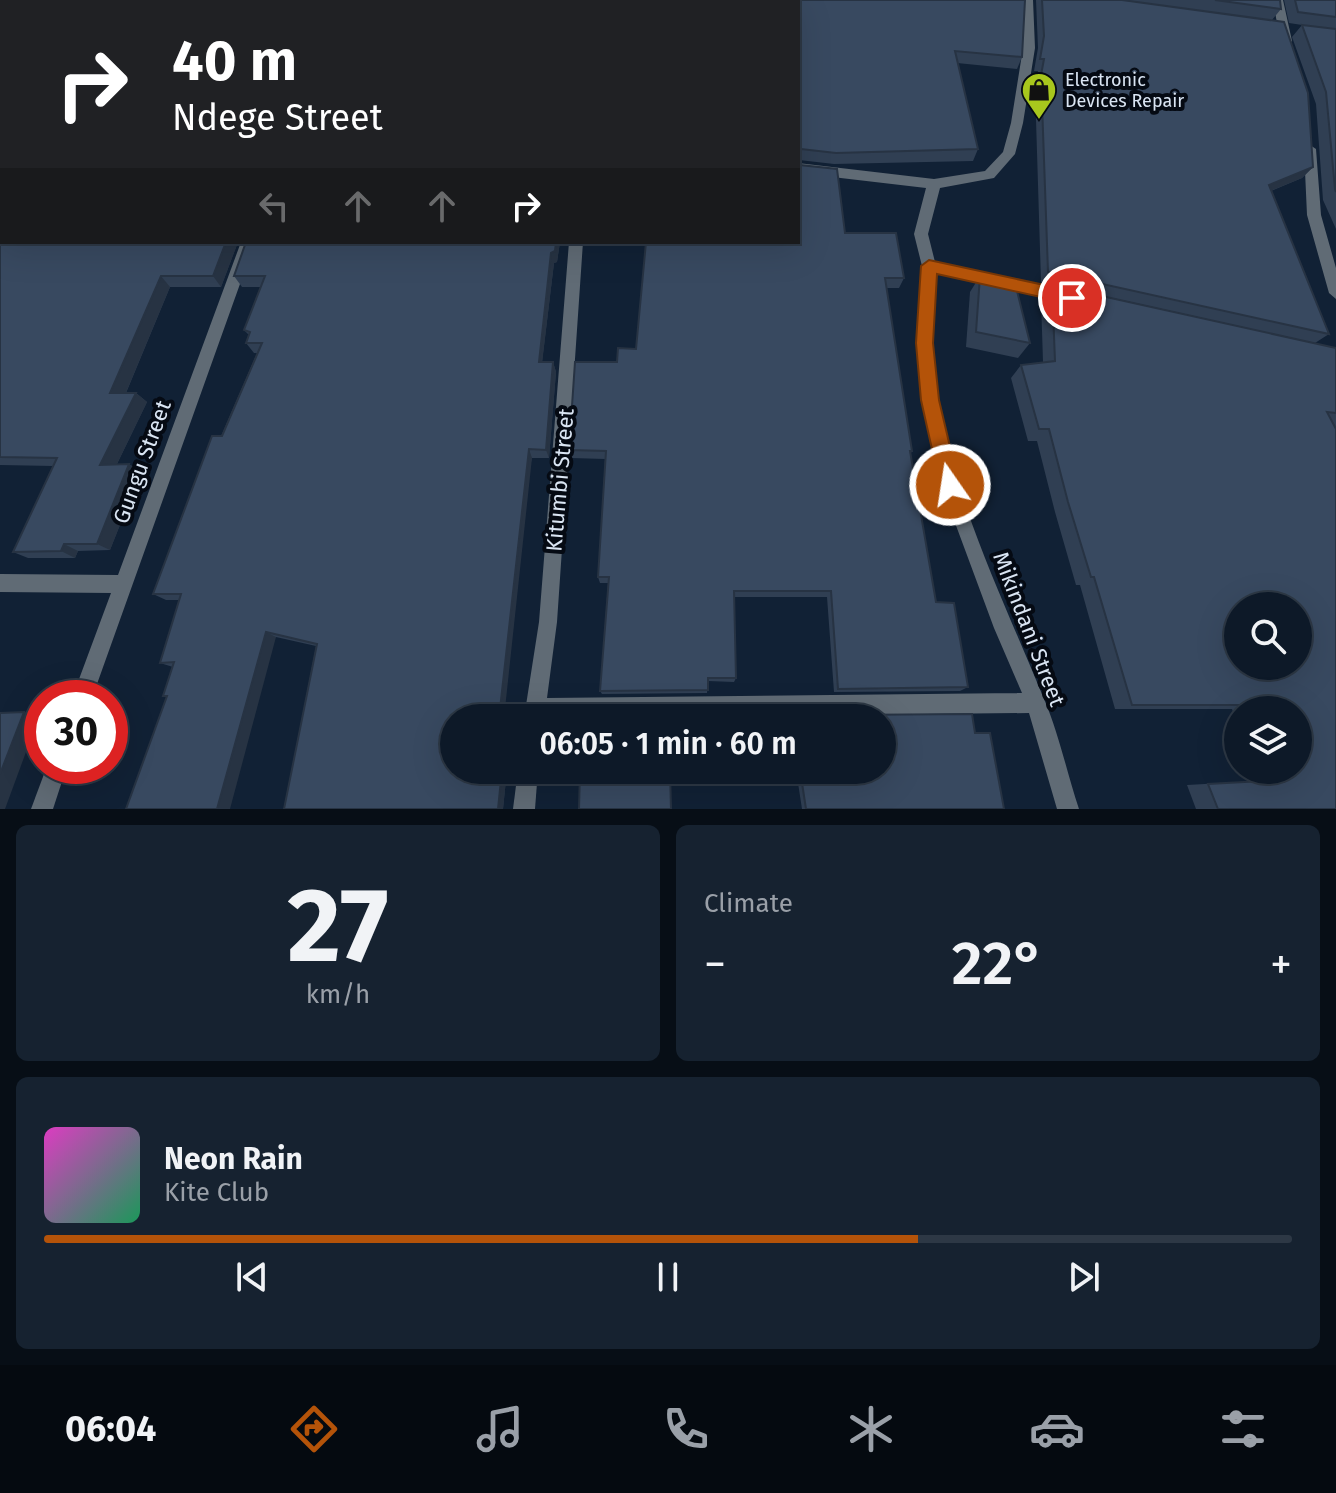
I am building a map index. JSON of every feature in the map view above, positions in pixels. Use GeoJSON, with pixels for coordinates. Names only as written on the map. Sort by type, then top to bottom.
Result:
{"type":"FeatureCollection","features":[{"type":"Feature","properties":{"kind":"street"},"geometry":{"type":"LineString","coordinates":[[800,168],[934,184],[989,175],[1009,154],[1017,123],[1029,48],[1028,0]]}},
{"type":"Feature","properties":{"kind":"street"},"geometry":{"type":"LineString","coordinates":[[1278,0],[1281,28],[1289,51]]}},
{"type":"Feature","properties":{"kind":"street"},"geometry":{"type":"LineString","coordinates":[[1309,135],[1314,215],[1336,293]]}},
{"type":"Feature","properties":{"kind":"street","name":"Mikindani Street"},"geometry":{"type":"LineString","coordinates":[[934,184],[921,234],[929,266],[925,343],[929,386],[950,485],[1003,628],[1036,703],[1068,809]]}},
{"type":"Feature","properties":{"kind":"street","name":"Gungu Street"},"geometry":{"type":"LineString","coordinates":[[89,680],[247,244]]}},
{"type":"Feature","properties":{"kind":"street","name":"Kitumbi Street"},"geometry":{"type":"LineString","coordinates":[[535,704],[548,622],[576,244]]}},
{"type":"Feature","properties":{"kind":"street"},"geometry":{"type":"LineString","coordinates":[[929,266],[1087,301]]}},
{"type":"Feature","properties":{"kind":"street"},"geometry":{"type":"LineString","coordinates":[[0,583],[124,584]]}},
{"type":"Feature","properties":{"kind":"street"},"geometry":{"type":"LineString","coordinates":[[896,706],[1036,703]]}},
{"type":"Feature","properties":{"kind":"street"},"geometry":{"type":"LineString","coordinates":[[42,809],[51,784]]}},
{"type":"Feature","properties":{"kind":"street"},"geometry":{"type":"LineString","coordinates":[[524,809],[527,784]]}},
{"type":"Feature","properties":{"kind":"building"},"geometry":{"type":"Polygon","coordinates":[[[800,0],[1025,0],[1022,57],[955,51],[978,149],[836,153],[801,149],[800,0]]]}},
{"type":"Feature","properties":{"kind":"building"},"geometry":{"type":"Polygon","coordinates":[[[1042,0],[1122,0],[1284,22],[1308,93],[1313,167],[1269,185],[1329,334],[1048,272],[1041,75],[1044,59],[1040,59],[1044,36],[1042,0]]]}},
{"type":"Feature","properties":{"kind":"building"},"geometry":{"type":"Polygon","coordinates":[[[1215,0],[1280,0],[1281,9],[1215,0]]]}},
{"type":"Feature","properties":{"kind":"building"},"geometry":{"type":"Polygon","coordinates":[[[1295,0],[1336,0],[1336,17],[1298,12],[1295,0]]]}},
{"type":"Feature","properties":{"kind":"building"},"geometry":{"type":"Polygon","coordinates":[[[1302,25],[1336,29],[1336,192],[1326,92],[1302,25]]]}},
{"type":"Feature","properties":{"kind":"building"},"geometry":{"type":"Polygon","coordinates":[[[800,165],[837,169],[845,233],[896,233],[904,278],[885,278],[910,451],[936,602],[954,603],[968,687],[838,689],[831,591],[734,591],[736,678],[708,678],[708,690],[600,691],[609,577],[598,577],[606,451],[569,450],[575,362],[617,362],[618,348],[636,349],[646,244],[800,244],[800,165]]]}},
{"type":"Feature","properties":{"kind":"building"},"geometry":{"type":"Polygon","coordinates":[[[0,244],[225,244],[213,276],[161,276],[110,393],[136,393],[100,465],[129,464],[97,544],[64,544],[61,551],[13,552],[57,458],[0,457],[0,244]]]}},
{"type":"Feature","properties":{"kind":"building"},"geometry":{"type":"Polygon","coordinates":[[[245,244],[556,244],[555,251],[551,253],[539,362],[553,362],[546,450],[529,449],[501,704],[440,704],[440,784],[501,784],[498,809],[284,809],[317,644],[266,632],[217,809],[126,809],[167,696],[163,696],[174,662],[160,663],[181,594],[153,594],[212,436],[222,436],[262,343],[246,343],[250,332],[244,330],[265,276],[234,276],[245,244]]]}},
{"type":"Feature","properties":{"kind":"building"},"geometry":{"type":"Polygon","coordinates":[[[980,276],[1015,283],[1030,343],[976,332],[980,276]]]}},
{"type":"Feature","properties":{"kind":"building"},"geometry":{"type":"Polygon","coordinates":[[[1052,285],[1336,348],[1336,413],[1327,412],[1336,429],[1336,809],[1218,809],[1208,784],[1312,784],[1312,696],[1224,696],[1224,705],[1132,705],[1068,502],[1049,429],[1039,429],[1021,365],[1055,361],[1052,285]]]}},
{"type":"Feature","properties":{"kind":"building"},"geometry":{"type":"Polygon","coordinates":[[[24,712],[0,774],[0,713],[24,712]]]}},
{"type":"Feature","properties":{"kind":"building"},"geometry":{"type":"Polygon","coordinates":[[[972,714],[975,733],[990,733],[1004,809],[806,809],[802,784],[896,784],[896,715],[972,714]]]}},
{"type":"Feature","properties":{"kind":"building"},"geometry":{"type":"Polygon","coordinates":[[[580,784],[670,784],[671,809],[579,809],[580,784]]]}},
{"type":"Feature","properties":{"kind":"place","name":"Electronic Devices Repair"},"geometry":{"type":"Point","coordinates":[1039,121]}},
{"type":"Feature","properties":{"kind":"route"},"geometry":{"type":"LineString","coordinates":[[950,485],[930,400],[925,343],[929,266],[1072,298]]}}]}
